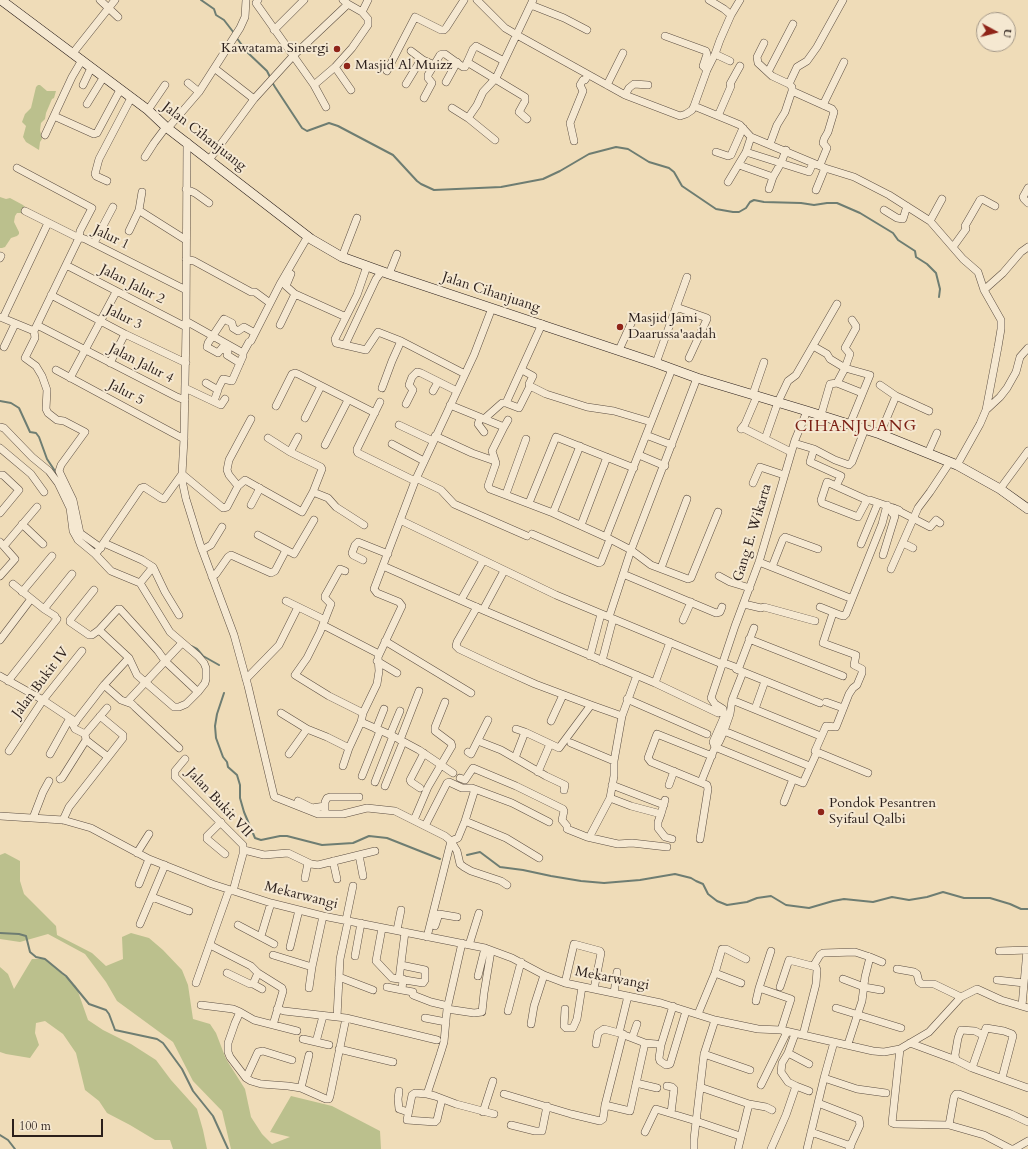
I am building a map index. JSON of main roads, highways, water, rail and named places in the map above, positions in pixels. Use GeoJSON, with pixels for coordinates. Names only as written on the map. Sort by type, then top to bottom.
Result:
{"type":"FeatureCollection","features":[{"type":"Feature","properties":{"kind":"main road","name":"Jalan Cihanjuang"},"geometry":{"type":"LineString","coordinates":[[2,0],[82,60],[103,78],[148,110],[167,128],[309,237],[342,257],[619,350],[697,378],[880,434],[953,464],[1000,489],[1028,510]]}},
{"type":"Feature","properties":{"kind":"waterway"},"geometry":{"type":"LineString","coordinates":[[201,0],[214,9],[216,15],[224,20],[234,33]]}},
{"type":"Feature","properties":{"kind":"waterway"},"geometry":{"type":"LineString","coordinates":[[236,37],[247,52],[267,71],[270,77]]}},
{"type":"Feature","properties":{"kind":"waterway"},"geometry":{"type":"LineString","coordinates":[[272,82],[302,128],[307,131],[329,123],[338,126],[393,155],[417,181],[434,190],[501,187],[543,179],[589,154],[616,147],[628,149],[649,162],[669,168],[674,172],[682,186],[716,209],[739,212],[746,208],[750,202],[754,200],[814,205],[837,203],[860,213],[893,233],[898,240],[915,251],[916,257],[927,264],[936,273],[940,289],[939,297]]}},
{"type":"Feature","properties":{"kind":"waterway"},"geometry":{"type":"LineString","coordinates":[[0,401],[11,403],[19,408],[30,432],[36,433],[39,437],[47,459],[57,474]]}},
{"type":"Feature","properties":{"kind":"waterway"},"geometry":{"type":"LineString","coordinates":[[86,542],[97,551]]}},
{"type":"Feature","properties":{"kind":"waterway"},"geometry":{"type":"LineString","coordinates":[[191,646],[197,649],[203,656],[219,665]]}},
{"type":"Feature","properties":{"kind":"waterway"},"geometry":{"type":"LineString","coordinates":[[224,693],[217,714],[215,726],[216,738],[228,767],[237,775],[240,785],[240,798],[255,838],[261,840],[287,836],[322,845],[353,843],[369,836],[387,838],[440,859]]}},
{"type":"Feature","properties":{"kind":"waterway"},"geometry":{"type":"LineString","coordinates":[[467,855],[480,852],[500,867],[581,881],[604,883],[640,880],[675,874],[691,878],[703,884],[708,894],[717,901],[727,905],[771,896],[786,905],[809,908],[844,899],[873,902],[892,897],[909,900],[927,897],[943,892],[964,898],[990,898],[1021,909],[1028,909]]}},
{"type":"Feature","properties":{"kind":"waterway"},"geometry":{"type":"LineString","coordinates":[[0,933],[26,936],[30,952],[36,957],[45,959],[66,976],[89,1004],[106,1010],[115,1030],[157,1039],[163,1043],[182,1069],[193,1091],[213,1116],[228,1149]]}},
{"type":"Feature","properties":{"kind":"waterway"},"geometry":{"type":"LineString","coordinates":[[0,1135],[8,1140],[15,1149]]}},
{"type":"Feature","properties":{"kind":"place","name":"Kawatama Sinergi"},"geometry":{"type":"Point","coordinates":[337,49]}},
{"type":"Feature","properties":{"kind":"place","name":"Masjid Al Muizz"},"geometry":{"type":"Point","coordinates":[347,66]}},
{"type":"Feature","properties":{"kind":"place","name":"Masjid Jami Daarussa'aadah"},"geometry":{"type":"Point","coordinates":[620,327]}},
{"type":"Feature","properties":{"kind":"place","name":"Pondok Pesantren Syifaul Qalbi"},"geometry":{"type":"Point","coordinates":[821,812]}},
{"type":"Feature","properties":{"kind":"district","name":"CIHANJUANG"},"geometry":{"type":"Point","coordinates":[856,427]}}]}
